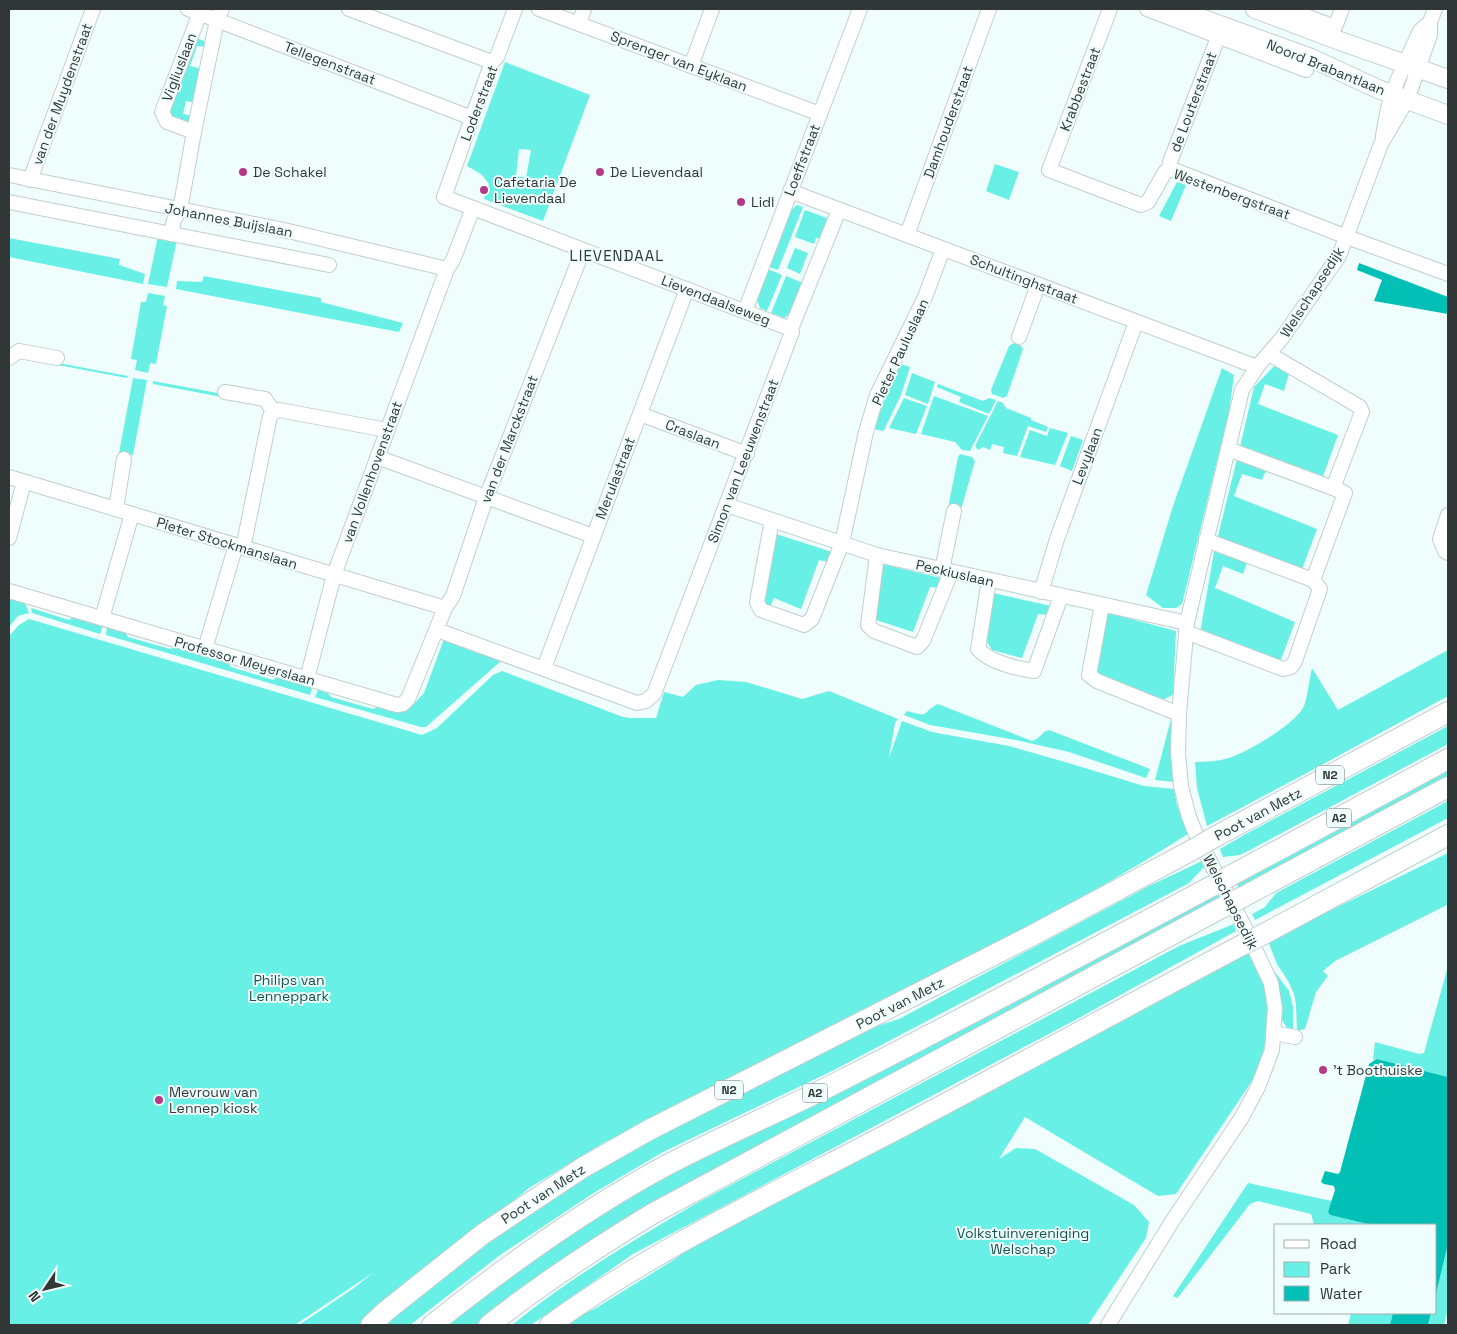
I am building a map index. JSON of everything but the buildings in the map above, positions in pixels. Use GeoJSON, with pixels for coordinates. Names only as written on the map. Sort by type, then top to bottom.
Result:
{"type":"FeatureCollection","features":[{"type":"Feature","properties":{"kind":"highway","name":"Poot van Metz"},"geometry":{"type":"LineString","coordinates":[[371,1325],[483,1234],[582,1168],[649,1130],[1033,935],[1448,712]]}},
{"type":"Feature","properties":{"kind":"highway","name":"A2"},"geometry":{"type":"LineString","coordinates":[[432,1325],[515,1261],[598,1205],[642,1179],[932,1034],[1448,759]]}},
{"type":"Feature","properties":{"kind":"highway","name":"A2"},"geometry":{"type":"LineString","coordinates":[[489,1325],[544,1283],[652,1214],[1448,787]]}},
{"type":"Feature","properties":{"kind":"highway"},"geometry":{"type":"LineString","coordinates":[[550,1325],[636,1268],[702,1230],[882,1137],[1448,835]]}},
{"type":"Feature","properties":{"kind":"main road","name":"Noord Brabantlaan"},"geometry":{"type":"LineString","coordinates":[[1176,9],[1311,58],[1400,97],[1448,115]]}},
{"type":"Feature","properties":{"kind":"main road","name":"Noord Brabantlaan"},"geometry":{"type":"LineString","coordinates":[[1255,9],[1448,79]]}},
{"type":"Feature","properties":{"kind":"street","name":"van der Muydenstraat"},"geometry":{"type":"LineString","coordinates":[[30,180],[94,9]]}},
{"type":"Feature","properties":{"kind":"street"},"geometry":{"type":"LineString","coordinates":[[349,9],[374,13],[492,62]]}},
{"type":"Feature","properties":{"kind":"street","name":"Loderstraat"},"geometry":{"type":"LineString","coordinates":[[444,197],[492,62],[497,57],[515,9]]}},
{"type":"Feature","properties":{"kind":"street","name":"Sprenger van Eyklaan"},"geometry":{"type":"LineString","coordinates":[[539,9],[820,114]]}},
{"type":"Feature","properties":{"kind":"street"},"geometry":{"type":"LineString","coordinates":[[579,24],[584,9]]}},
{"type":"Feature","properties":{"kind":"street"},"geometry":{"type":"LineString","coordinates":[[691,66],[712,9]]}},
{"type":"Feature","properties":{"kind":"street","name":"Loeffstraat"},"geometry":{"type":"LineString","coordinates":[[745,311],[860,9]]}},
{"type":"Feature","properties":{"kind":"street","name":"Damhouderstraat"},"geometry":{"type":"LineString","coordinates":[[907,235],[989,9]]}},
{"type":"Feature","properties":{"kind":"street","name":"Krabbestraat"},"geometry":{"type":"LineString","coordinates":[[1049,170],[1110,9]]}},
{"type":"Feature","properties":{"kind":"street","name":"Noord Brabantlaan"},"geometry":{"type":"LineString","coordinates":[[1147,9],[1306,70]]}},
{"type":"Feature","properties":{"kind":"street"},"geometry":{"type":"LineString","coordinates":[[1287,9],[1335,27],[1342,9]]}},
{"type":"Feature","properties":{"kind":"street","name":"Welschapsedijk"},"geometry":{"type":"LineString","coordinates":[[1108,1325],[1173,1220],[1242,1116],[1272,1050],[1275,1008],[1271,984],[1258,953],[1189,817],[1180,786],[1178,753],[1186,628],[1242,390],[1257,367],[1282,338],[1339,256],[1412,65],[1420,31],[1430,22],[1435,9]]}},
{"type":"Feature","properties":{"kind":"street","name":"Tellegenstraat"},"geometry":{"type":"LineString","coordinates":[[194,11],[220,14],[472,118]]}},
{"type":"Feature","properties":{"kind":"street","name":"Vigliuslaan"},"geometry":{"type":"LineString","coordinates":[[194,11],[162,112],[167,122],[194,132]]}},
{"type":"Feature","properties":{"kind":"street","name":"Vigliuslaan"},"geometry":{"type":"LineString","coordinates":[[171,234],[174,220],[180,210],[194,132],[220,14]]}},
{"type":"Feature","properties":{"kind":"street","name":"de Louterstraat"},"geometry":{"type":"LineString","coordinates":[[1169,170],[1170,162],[1219,36]]}},
{"type":"Feature","properties":{"kind":"street","name":"Westenbergstraat"},"geometry":{"type":"LineString","coordinates":[[1049,170],[1142,205],[1148,202],[1165,172],[1169,170],[1448,274]]}},
{"type":"Feature","properties":{"kind":"street","name":"Johannes Buijslaan"},"geometry":{"type":"LineString","coordinates":[[9,176],[284,230],[447,269]]}},
{"type":"Feature","properties":{"kind":"street","name":"Schultinghstraat"},"geometry":{"type":"LineString","coordinates":[[790,192],[1257,367]]}},
{"type":"Feature","properties":{"kind":"street","name":"Lievendaalseweg"},"geometry":{"type":"LineString","coordinates":[[444,197],[792,329]]}},
{"type":"Feature","properties":{"kind":"street","name":"Johannes Buijslaan"},"geometry":{"type":"LineString","coordinates":[[9,202],[329,265]]}},
{"type":"Feature","properties":{"kind":"street"},"geometry":{"type":"LineString","coordinates":[[447,269],[454,260],[473,208]]}},
{"type":"Feature","properties":{"kind":"street","name":"Simon van Leeuwenstraat"},"geometry":{"type":"LineString","coordinates":[[544,668],[637,703],[646,701],[654,694],[839,210]]}},
{"type":"Feature","properties":{"kind":"street","name":"Pieter Pauluslaan"},"geometry":{"type":"LineString","coordinates":[[772,520],[757,602],[761,610],[804,625],[812,619],[842,543],[866,432],[877,395],[925,297],[943,249]]}},
{"type":"Feature","properties":{"kind":"street","name":"van der Marckstraat"},"geometry":{"type":"LineString","coordinates":[[437,630],[445,608],[453,596],[486,498],[583,250]]}},
{"type":"Feature","properties":{"kind":"street","name":"van Vollenhovenstraat"},"geometry":{"type":"LineString","coordinates":[[307,679],[334,575],[447,269]]}},
{"type":"Feature","properties":{"kind":"street"},"geometry":{"type":"LineString","coordinates":[[1019,337],[1038,285]]}},
{"type":"Feature","properties":{"kind":"street","name":"Merulastraat"},"geometry":{"type":"LineString","coordinates":[[544,668],[687,289]]}},
{"type":"Feature","properties":{"kind":"street","name":"Levylaan"},"geometry":{"type":"LineString","coordinates":[[1041,592],[1057,539],[1136,322]]}},
{"type":"Feature","properties":{"kind":"street"},"geometry":{"type":"LineString","coordinates":[[9,358],[19,352],[57,358]]}},
{"type":"Feature","properties":{"kind":"street"},"geometry":{"type":"LineString","coordinates":[[1269,354],[1360,407],[1362,412],[1333,488]]}},
{"type":"Feature","properties":{"kind":"street"},"geometry":{"type":"LineString","coordinates":[[225,392],[265,400],[274,412]]}},
{"type":"Feature","properties":{"kind":"street"},"geometry":{"type":"LineString","coordinates":[[205,649],[240,547],[270,416],[278,410],[387,430]]}},
{"type":"Feature","properties":{"kind":"street","name":"Craslaan"},"geometry":{"type":"LineString","coordinates":[[640,414],[747,454]]}},
{"type":"Feature","properties":{"kind":"street"},"geometry":{"type":"LineString","coordinates":[[1228,449],[1346,493],[1313,580]]}},
{"type":"Feature","properties":{"kind":"street"},"geometry":{"type":"LineString","coordinates":[[377,457],[593,536]]}},
{"type":"Feature","properties":{"kind":"street"},"geometry":{"type":"LineString","coordinates":[[116,509],[125,459]]}},
{"type":"Feature","properties":{"kind":"street","name":"Pieter Stockmanslaan"},"geometry":{"type":"LineString","coordinates":[[9,477],[445,608]]}},
{"type":"Feature","properties":{"kind":"street"},"geometry":{"type":"LineString","coordinates":[[9,538],[24,482]]}},
{"type":"Feature","properties":{"kind":"street","name":"Peckiuslaan"},"geometry":{"type":"LineString","coordinates":[[727,504],[877,555],[1102,605],[1186,628]]}},
{"type":"Feature","properties":{"kind":"street"},"geometry":{"type":"LineString","coordinates":[[877,555],[868,625],[874,631],[917,647],[923,641],[946,571],[954,511]]}},
{"type":"Feature","properties":{"kind":"street"},"geometry":{"type":"LineString","coordinates":[[102,618],[132,514]]}},
{"type":"Feature","properties":{"kind":"street"},"geometry":{"type":"LineString","coordinates":[[1448,515],[1440,539],[1445,551],[1448,553]]}},
{"type":"Feature","properties":{"kind":"street"},"geometry":{"type":"LineString","coordinates":[[1186,628],[1283,669],[1291,667],[1295,661],[1320,589],[1313,580],[1206,540]]}},
{"type":"Feature","properties":{"kind":"street"},"geometry":{"type":"LineString","coordinates":[[989,580],[978,649],[985,657],[1016,668],[1034,671],[1061,596]]}},
{"type":"Feature","properties":{"kind":"street","name":"Professor Meyerslaan"},"geometry":{"type":"LineString","coordinates":[[9,591],[397,705],[403,704],[408,699],[437,630]]}},
{"type":"Feature","properties":{"kind":"street"},"geometry":{"type":"LineString","coordinates":[[1102,605],[1089,675],[1097,681],[1179,714]]}},
{"type":"Feature","properties":{"kind":"street"},"geometry":{"type":"LineString","coordinates":[[437,630],[544,668]]}},
{"type":"Feature","properties":{"kind":"street"},"geometry":{"type":"LineString","coordinates":[[1274,1033],[1295,1037]]}},
{"type":"Feature","properties":{"kind":"green space"},"geometry":{"type":"Polygon","coordinates":[[[196,40],[204,41],[207,47],[197,46],[190,66],[202,69],[195,103],[186,101],[183,114],[193,116],[190,121],[185,123],[173,119],[168,111],[196,40]]]}},
{"type":"Feature","properties":{"kind":"green space"},"geometry":{"type":"Polygon","coordinates":[[[505,62],[590,95],[543,221],[484,199],[489,184],[481,174],[467,166],[505,62]],[[519,149],[516,176],[526,178],[531,150],[519,149]]]}},
{"type":"Feature","properties":{"kind":"green space"},"geometry":{"type":"Polygon","coordinates":[[[995,164],[1019,172],[1009,200],[986,191],[995,164]]]}},
{"type":"Feature","properties":{"kind":"green space"},"geometry":{"type":"Polygon","coordinates":[[[1177,182],[1186,185],[1171,221],[1159,216],[1177,182]]]}},
{"type":"Feature","properties":{"kind":"green space"},"geometry":{"type":"Polygon","coordinates":[[[797,205],[803,207],[778,270],[769,267],[789,212],[797,205]]]}},
{"type":"Feature","properties":{"kind":"green space"},"geometry":{"type":"Polygon","coordinates":[[[805,210],[827,218],[820,239],[816,238],[814,244],[795,237],[805,210]]]}},
{"type":"Feature","properties":{"kind":"green space"},"geometry":{"type":"Polygon","coordinates":[[[158,236],[177,240],[167,287],[148,284],[158,236]]]}},
{"type":"Feature","properties":{"kind":"green space"},"geometry":{"type":"Polygon","coordinates":[[[9,238],[120,259],[119,265],[145,274],[143,284],[9,257],[9,238]]]}},
{"type":"Feature","properties":{"kind":"green space"},"geometry":{"type":"Polygon","coordinates":[[[795,248],[808,253],[800,274],[787,268],[795,248]]]}},
{"type":"Feature","properties":{"kind":"green space"},"geometry":{"type":"Polygon","coordinates":[[[768,269],[782,275],[767,311],[760,308],[757,300],[768,269]]]}},
{"type":"Feature","properties":{"kind":"green space"},"geometry":{"type":"Polygon","coordinates":[[[204,276],[321,298],[321,302],[403,323],[399,332],[176,289],[177,281],[202,282],[204,276]]]}},
{"type":"Feature","properties":{"kind":"green space"},"geometry":{"type":"Polygon","coordinates":[[[786,276],[803,283],[794,307],[784,318],[771,313],[786,276]]]}},
{"type":"Feature","properties":{"kind":"green space"},"geometry":{"type":"Polygon","coordinates":[[[148,293],[165,296],[163,305],[167,306],[156,364],[150,363],[148,373],[135,370],[137,360],[131,359],[141,302],[146,302],[148,293]]]}},
{"type":"Feature","properties":{"kind":"green space"},"geometry":{"type":"Polygon","coordinates":[[[1014,343],[1023,349],[1007,396],[1003,398],[992,394],[991,390],[1009,346],[1014,343]]]}},
{"type":"Feature","properties":{"kind":"green space"},"geometry":{"type":"Polygon","coordinates":[[[58,363],[128,376],[127,378],[58,365],[58,363]]]}},
{"type":"Feature","properties":{"kind":"green space"},"geometry":{"type":"Polygon","coordinates":[[[898,363],[910,367],[901,395],[884,430],[874,429],[898,363]]]}},
{"type":"Feature","properties":{"kind":"green space"},"geometry":{"type":"Polygon","coordinates":[[[1276,364],[1290,370],[1284,391],[1265,384],[1258,404],[1338,435],[1322,479],[1239,451],[1254,387],[1276,364]]]}},
{"type":"Feature","properties":{"kind":"green space"},"geometry":{"type":"Polygon","coordinates":[[[1222,368],[1234,375],[1229,412],[1182,604],[1176,608],[1163,608],[1146,595],[1173,506],[1222,368]]]}},
{"type":"Feature","properties":{"kind":"green space"},"geometry":{"type":"Polygon","coordinates":[[[912,373],[935,382],[928,404],[905,395],[912,373]]]}},
{"type":"Feature","properties":{"kind":"green space"},"geometry":{"type":"Polygon","coordinates":[[[133,378],[147,380],[133,455],[119,453],[133,378]]]}},
{"type":"Feature","properties":{"kind":"green space"},"geometry":{"type":"Polygon","coordinates":[[[153,381],[223,394],[222,397],[153,384],[153,381]]]}},
{"type":"Feature","properties":{"kind":"green space"},"geometry":{"type":"Polygon","coordinates":[[[938,384],[983,401],[989,398],[996,400],[989,414],[959,402],[961,397],[937,387],[938,384]]]}},
{"type":"Feature","properties":{"kind":"green space"},"geometry":{"type":"Polygon","coordinates":[[[934,396],[988,416],[970,451],[962,450],[955,442],[921,434],[934,396]]]}},
{"type":"Feature","properties":{"kind":"green space"},"geometry":{"type":"Polygon","coordinates":[[[904,398],[927,406],[916,434],[889,428],[904,398]]]}},
{"type":"Feature","properties":{"kind":"green space"},"geometry":{"type":"Polygon","coordinates":[[[998,401],[1003,403],[1006,408],[1048,427],[1046,432],[1028,426],[1017,456],[1003,453],[1004,447],[992,444],[990,450],[983,447],[978,450],[975,446],[998,401]]]}},
{"type":"Feature","properties":{"kind":"green space"},"geometry":{"type":"Polygon","coordinates":[[[1050,428],[1068,433],[1055,465],[1020,457],[1030,430],[1047,436],[1050,428]]]}},
{"type":"Feature","properties":{"kind":"green space"},"geometry":{"type":"Polygon","coordinates":[[[1071,436],[1083,440],[1072,471],[1060,466],[1071,436]]]}},
{"type":"Feature","properties":{"kind":"green space"},"geometry":{"type":"Polygon","coordinates":[[[960,454],[972,457],[975,461],[960,508],[950,506],[949,503],[960,454]]]}},
{"type":"Feature","properties":{"kind":"green space"},"geometry":{"type":"Polygon","coordinates":[[[1237,459],[1267,468],[1262,480],[1242,474],[1234,496],[1317,529],[1301,572],[1217,540],[1237,459]]]}},
{"type":"Feature","properties":{"kind":"green space"},"geometry":{"type":"Polygon","coordinates":[[[776,534],[832,552],[828,562],[819,560],[801,609],[774,598],[770,607],[765,605],[762,597],[776,534]]]}},
{"type":"Feature","properties":{"kind":"green space"},"geometry":{"type":"Polygon","coordinates":[[[1217,550],[1248,560],[1243,574],[1223,566],[1215,588],[1295,622],[1279,665],[1200,633],[1214,552],[1217,550]]]}},
{"type":"Feature","properties":{"kind":"green space"},"geometry":{"type":"Polygon","coordinates":[[[882,564],[941,578],[940,588],[930,587],[913,632],[873,619],[882,564]]]}},
{"type":"Feature","properties":{"kind":"green space"},"geometry":{"type":"Polygon","coordinates":[[[993,593],[1051,606],[1049,615],[1038,614],[1022,658],[992,650],[984,637],[993,593]]]}},
{"type":"Feature","properties":{"kind":"green space"},"geometry":{"type":"Polygon","coordinates":[[[9,599],[25,603],[29,613],[18,616],[9,627],[9,599]]]}},
{"type":"Feature","properties":{"kind":"green space"},"geometry":{"type":"Polygon","coordinates":[[[31,608],[69,620],[73,617],[103,626],[100,634],[32,613],[31,608]]]}},
{"type":"Feature","properties":{"kind":"green space"},"geometry":{"type":"Polygon","coordinates":[[[1105,612],[1176,631],[1173,695],[1160,701],[1096,677],[1094,671],[1105,612]]]}},
{"type":"Feature","properties":{"kind":"green space","name":"Philips van Lenneppark"},"geometry":{"type":"Polygon","coordinates":[[[29,619],[422,735],[437,728],[493,675],[502,671],[630,718],[656,718],[664,692],[683,697],[696,685],[718,680],[746,682],[802,699],[829,691],[898,719],[895,723],[889,758],[902,721],[932,732],[1009,746],[1144,786],[1174,789],[1177,805],[1188,834],[1056,912],[921,985],[647,1124],[605,1142],[529,1188],[364,1325],[299,1325],[354,1288],[374,1272],[295,1325],[9,1325],[9,636],[19,625],[29,619]]]}},
{"type":"Feature","properties":{"kind":"green space"},"geometry":{"type":"Polygon","coordinates":[[[107,627],[126,633],[128,637],[170,649],[176,647],[228,663],[231,667],[273,680],[277,677],[312,688],[310,695],[106,635],[107,627]]]}},
{"type":"Feature","properties":{"kind":"green space"},"geometry":{"type":"Polygon","coordinates":[[[444,639],[449,639],[501,661],[426,727],[315,697],[318,690],[328,693],[331,697],[373,709],[377,707],[402,712],[409,709],[424,693],[444,639]]]}},
{"type":"Feature","properties":{"kind":"green space"},"geometry":{"type":"Polygon","coordinates":[[[1448,650],[1448,696],[1207,826],[1197,788],[1195,762],[1212,761],[1237,755],[1259,744],[1292,721],[1304,706],[1312,668],[1338,710],[1448,650]]]}},
{"type":"Feature","properties":{"kind":"green space"},"geometry":{"type":"Polygon","coordinates":[[[938,704],[1032,741],[1049,730],[1150,769],[1146,778],[1069,752],[1016,740],[930,725],[904,715],[907,711],[925,714],[938,704]]]}},
{"type":"Feature","properties":{"kind":"green space"},"geometry":{"type":"Polygon","coordinates":[[[1173,718],[1172,755],[1174,782],[1155,780],[1171,719],[1173,718]]]}},
{"type":"Feature","properties":{"kind":"green space"},"geometry":{"type":"Polygon","coordinates":[[[1448,726],[1448,744],[1252,849],[1240,855],[1223,857],[1220,849],[1244,835],[1448,726]]]}},
{"type":"Feature","properties":{"kind":"green space"},"geometry":{"type":"Polygon","coordinates":[[[1448,768],[1448,778],[1239,889],[1235,881],[1448,768]]]}},
{"type":"Feature","properties":{"kind":"green space"},"geometry":{"type":"Polygon","coordinates":[[[1448,801],[1448,818],[1255,920],[1252,914],[1265,907],[1276,893],[1448,801]]]}},
{"type":"Feature","properties":{"kind":"green space"},"geometry":{"type":"Polygon","coordinates":[[[1448,853],[1448,907],[1447,905],[1335,961],[1323,971],[1328,976],[1316,992],[1305,1029],[1297,1031],[1294,994],[1277,964],[1268,941],[1448,853]]]}},
{"type":"Feature","properties":{"kind":"green space"},"geometry":{"type":"Polygon","coordinates":[[[1202,861],[1205,866],[1189,883],[830,1072],[663,1152],[592,1194],[500,1255],[410,1325],[381,1325],[488,1239],[581,1176],[653,1136],[864,1030],[899,1019],[1149,886],[1202,861]]]}},
{"type":"Feature","properties":{"kind":"green space"},"geometry":{"type":"Polygon","coordinates":[[[1217,892],[1221,898],[524,1286],[476,1325],[446,1325],[512,1272],[602,1211],[672,1172],[1217,892]]]}},
{"type":"Feature","properties":{"kind":"green space"},"geometry":{"type":"Polygon","coordinates":[[[1234,924],[1236,931],[1077,1019],[633,1254],[531,1325],[512,1325],[578,1276],[695,1204],[1179,946],[1234,924]]]}},
{"type":"Feature","properties":{"kind":"green space","name":"Volkstuinvereniging Welschap"},"geometry":{"type":"Polygon","coordinates":[[[1249,952],[1263,983],[1268,1013],[1267,1033],[1258,1072],[1176,1194],[1158,1196],[1025,1117],[999,1159],[1016,1148],[1035,1149],[1134,1205],[1149,1222],[1146,1238],[1088,1325],[560,1325],[596,1308],[675,1259],[704,1237],[1249,952]]]}},
{"type":"Feature","properties":{"kind":"green space"},"geometry":{"type":"Polygon","coordinates":[[[1266,960],[1289,991],[1293,1007],[1293,1031],[1288,1030],[1280,1016],[1266,960]]]}},
{"type":"Feature","properties":{"kind":"green space"},"geometry":{"type":"Polygon","coordinates":[[[1448,966],[1448,1077],[1377,1059],[1373,1061],[1375,1042],[1419,1054],[1424,1053],[1448,966]]]}},
{"type":"Feature","properties":{"kind":"green space"},"geometry":{"type":"Polygon","coordinates":[[[1248,1183],[1332,1201],[1328,1212],[1330,1215],[1368,1224],[1314,1224],[1311,1214],[1258,1201],[1250,1204],[1180,1295],[1177,1298],[1173,1296],[1248,1183]]]}},
{"type":"Feature","properties":{"kind":"green space"},"geometry":{"type":"Polygon","coordinates":[[[1448,1244],[1448,1309],[1444,1325],[1428,1325],[1431,1314],[1437,1314],[1437,1290],[1448,1244]]]}},
{"type":"Feature","properties":{"kind":"green space"},"geometry":{"type":"Polygon","coordinates":[[[1351,1314],[1393,1314],[1390,1325],[1348,1325],[1351,1314]]]}},
{"type":"Feature","properties":{"kind":"water"},"geometry":{"type":"Polygon","coordinates":[[[1359,263],[1448,297],[1448,314],[1374,301],[1382,280],[1357,270],[1359,263]]]}},
{"type":"Feature","properties":{"kind":"water"},"geometry":{"type":"Polygon","coordinates":[[[1377,1059],[1448,1077],[1448,1244],[1437,1290],[1437,1224],[1368,1224],[1330,1215],[1328,1212],[1335,1190],[1334,1186],[1321,1182],[1325,1171],[1338,1174],[1340,1172],[1369,1064],[1377,1059]]]}},
{"type":"Feature","properties":{"kind":"water"},"geometry":{"type":"Polygon","coordinates":[[[1393,1314],[1431,1314],[1428,1325],[1390,1325],[1393,1314]]]}},
{"type":"Feature","properties":{"kind":"place","name":"De Schakel"},"geometry":{"type":"Point","coordinates":[243,172]}},
{"type":"Feature","properties":{"kind":"place","name":"De Lievendaal"},"geometry":{"type":"Point","coordinates":[600,172]}},
{"type":"Feature","properties":{"kind":"place","name":"Cafetaria De Lievendaal"},"geometry":{"type":"Point","coordinates":[484,190]}},
{"type":"Feature","properties":{"kind":"place","name":"Lidl"},"geometry":{"type":"Point","coordinates":[741,202]}},
{"type":"Feature","properties":{"kind":"place","name":"'t Boothuiske"},"geometry":{"type":"Point","coordinates":[1323,1070]}},
{"type":"Feature","properties":{"kind":"place","name":"Mevrouw van Lennep kiosk"},"geometry":{"type":"Point","coordinates":[159,1100]}},
{"type":"Feature","properties":{"kind":"district","name":"LIEVENDAAL"},"geometry":{"type":"Point","coordinates":[617,256]}}]}
